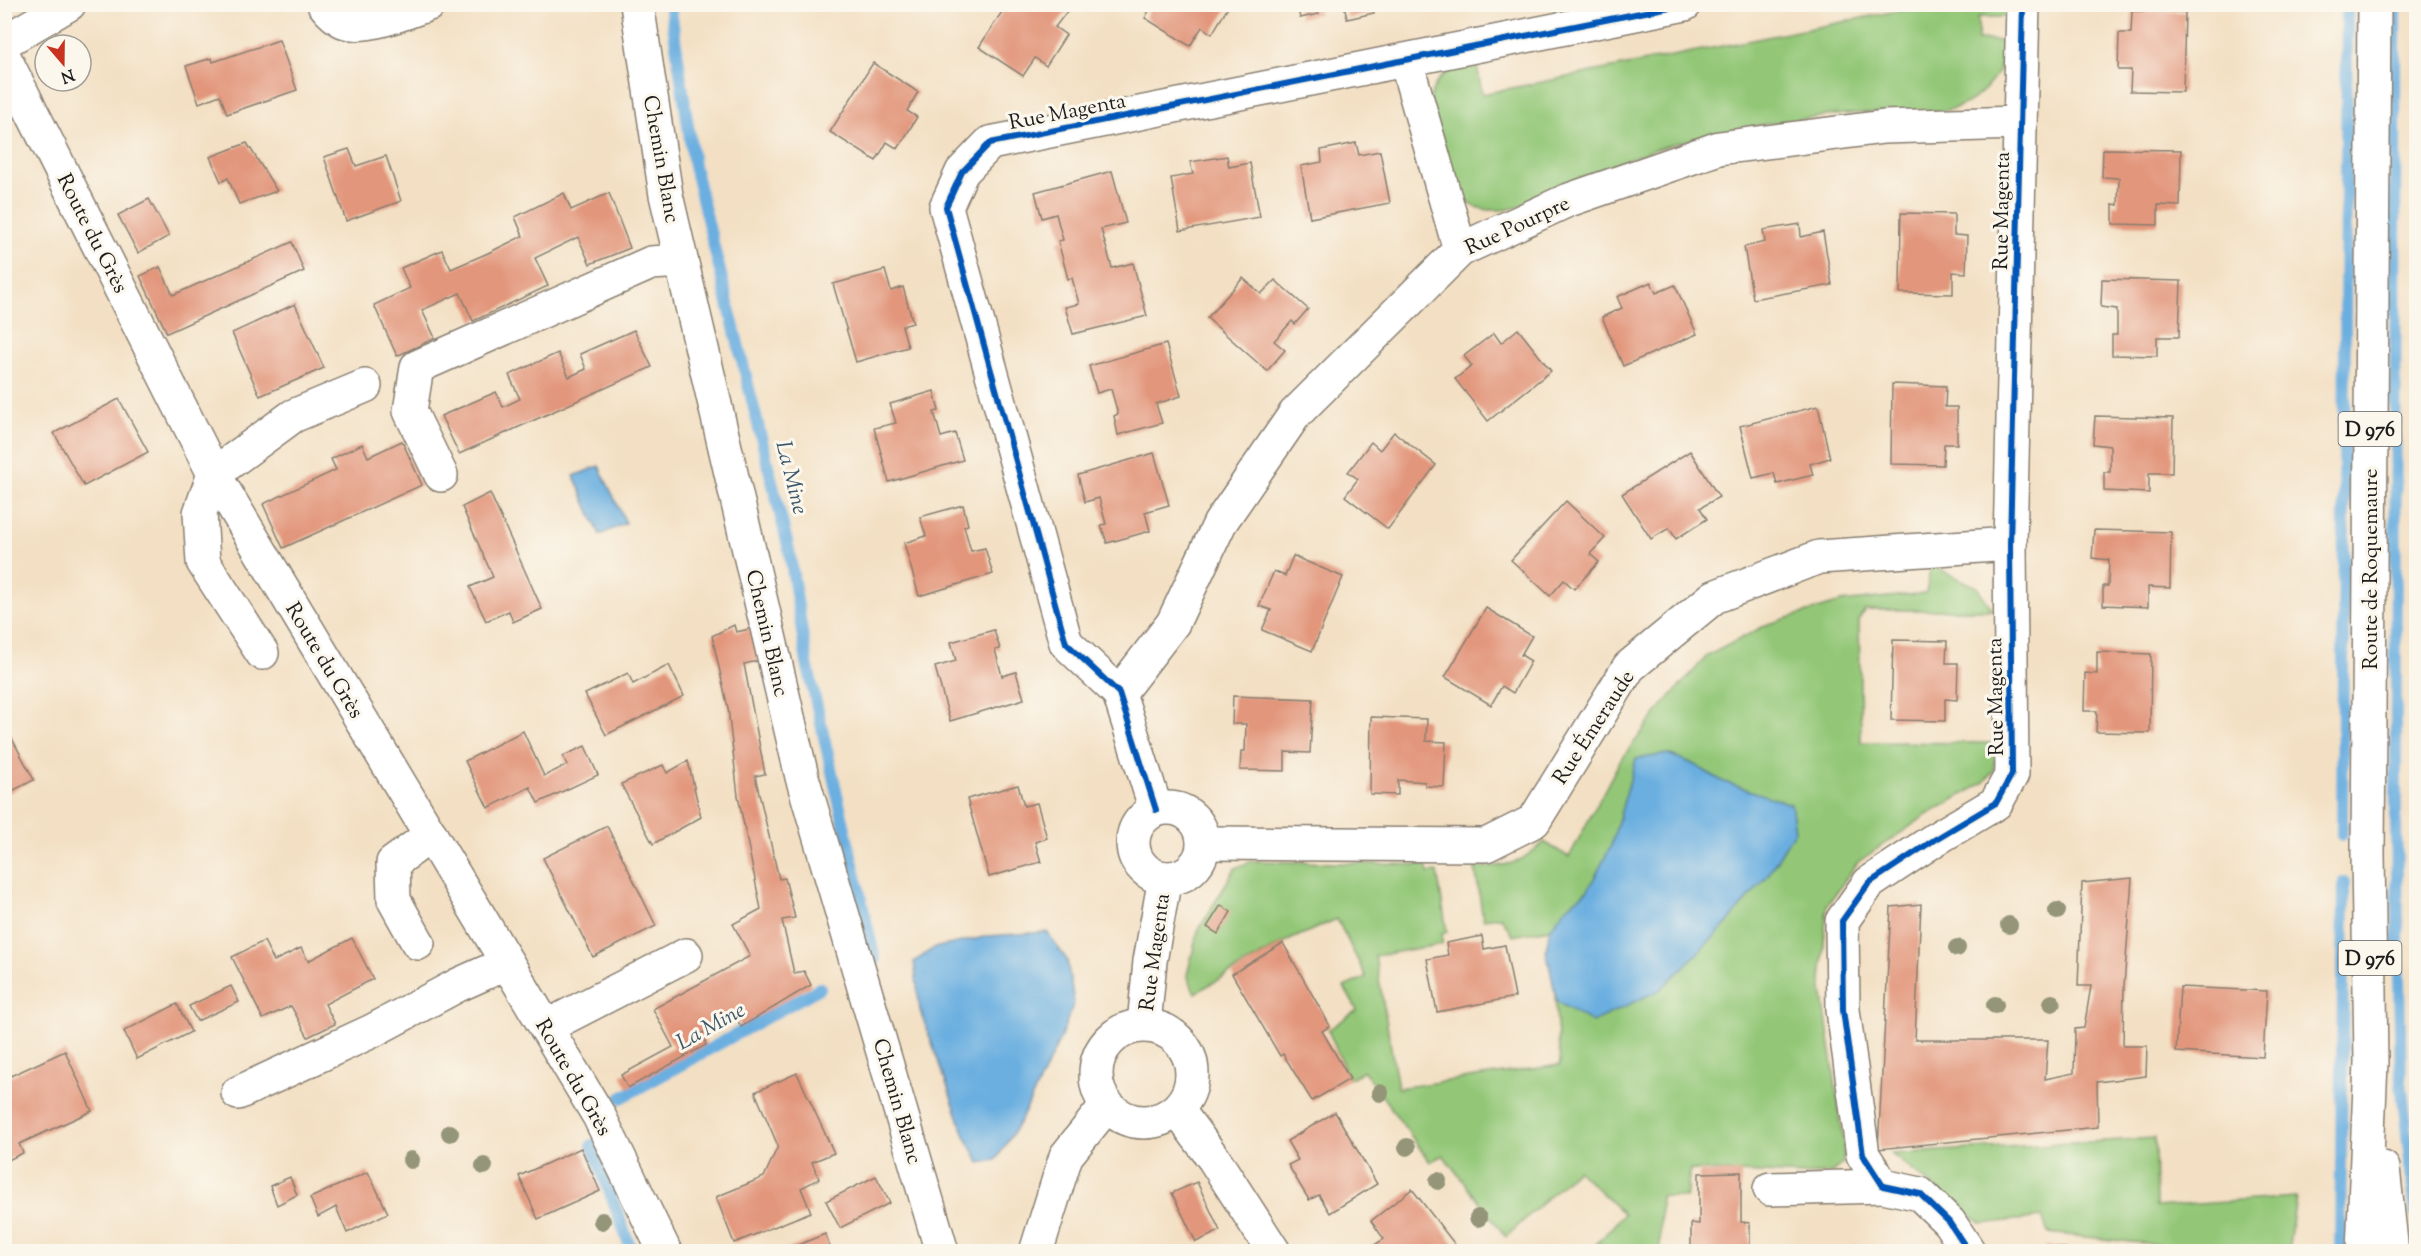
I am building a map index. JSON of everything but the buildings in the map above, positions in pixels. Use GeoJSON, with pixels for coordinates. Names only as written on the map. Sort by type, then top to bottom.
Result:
{"type":"FeatureCollection","features":[{"type":"Feature","properties":{"kind":"street"},"geometry":{"type":"LineString","coordinates":[[4,42],[69,4]]}},
{"type":"Feature","properties":{"kind":"street"},"geometry":{"type":"LineString","coordinates":[[324,4],[346,22],[373,22],[429,4]]}},
{"type":"Feature","properties":{"kind":"street","name":"Chemin Blanc"},"geometry":{"type":"LineString","coordinates":[[637,4],[666,195],[802,777],[942,1251]]}},
{"type":"Feature","properties":{"kind":"street","name":"Rue Magenta"},"geometry":{"type":"LineString","coordinates":[[1156,810],[1119,693],[1066,643],[946,207],[962,172],[990,143],[1685,4]]}},
{"type":"Feature","properties":{"kind":"street","name":"Rue Magenta"},"geometry":{"type":"LineString","coordinates":[[1882,1186],[1863,1155],[1842,1010],[1842,921],[1869,883],[1996,802],[2012,774],[2010,544],[2022,4]]}},
{"type":"Feature","properties":{"kind":"street","name":"Route de Roquemaure"},"geometry":{"type":"LineString","coordinates":[[2363,1251],[2371,1062],[2368,843],[2373,4]]}},
{"type":"Feature","properties":{"kind":"street","name":"Route du Grès"},"geometry":{"type":"LineString","coordinates":[[4,57],[214,474],[599,1116],[665,1251]]}},
{"type":"Feature","properties":{"kind":"street"},"geometry":{"type":"LineString","coordinates":[[1406,61],[1460,249]]}},
{"type":"Feature","properties":{"kind":"street","name":"Rue Pourpre"},"geometry":{"type":"LineString","coordinates":[[1119,693],[1173,623],[1220,523],[1295,414],[1460,249],[1566,201],[1719,148],[1884,127],[2019,123]]}},
{"type":"Feature","properties":{"kind":"street"},"geometry":{"type":"LineString","coordinates":[[441,475],[410,411],[417,367],[651,263],[681,261]]}},
{"type":"Feature","properties":{"kind":"street"},"geometry":{"type":"LineString","coordinates":[[262,653],[203,562],[200,513],[214,474],[292,416],[365,386]]}},
{"type":"Feature","properties":{"kind":"street","name":"Rue Émeraude"},"geometry":{"type":"LineString","coordinates":[[1204,843],[1486,845],[1534,821],[1629,667],[1714,597],[1819,557],[2010,544]]}},
{"type":"Feature","properties":{"kind":"street"},"geometry":{"type":"LineString","coordinates":[[1178,809],[1189,814],[1202,831],[1204,843],[1202,855],[1188,873],[1177,878],[1165,878],[1154,876],[1137,860],[1133,848],[1133,836],[1145,816],[1156,810],[1178,809]]}},
{"type":"Feature","properties":{"kind":"street"},"geometry":{"type":"LineString","coordinates":[[418,943],[394,900],[393,863],[431,835]]}},
{"type":"Feature","properties":{"kind":"street","name":"Rue Magenta"},"geometry":{"type":"LineString","coordinates":[[1144,1025],[1150,961],[1165,878]]}},
{"type":"Feature","properties":{"kind":"street"},"geometry":{"type":"LineString","coordinates":[[546,1027],[686,955]]}},
{"type":"Feature","properties":{"kind":"street"},"geometry":{"type":"LineString","coordinates":[[238,1094],[372,1031],[459,985],[507,963]]}},
{"type":"Feature","properties":{"kind":"street"},"geometry":{"type":"LineString","coordinates":[[1144,1025],[1172,1034],[1182,1045],[1189,1058],[1192,1072],[1190,1086],[1184,1099],[1174,1111],[1148,1122],[1132,1120],[1107,1106],[1099,1092],[1096,1077],[1097,1061],[1104,1047],[1114,1035],[1129,1028],[1144,1025]]}},
{"type":"Feature","properties":{"kind":"street","name":"Route de Roquemaure"},"geometry":{"type":"LineString","coordinates":[[2371,1062],[2392,1251]]}},
{"type":"Feature","properties":{"kind":"street"},"geometry":{"type":"LineString","coordinates":[[1036,1251],[1066,1156],[1107,1106]]}},
{"type":"Feature","properties":{"kind":"street"},"geometry":{"type":"LineString","coordinates":[[1174,1111],[1185,1120],[1239,1194],[1267,1249]]}},
{"type":"Feature","properties":{"kind":"street"},"geometry":{"type":"LineString","coordinates":[[1770,1189],[1882,1186],[1920,1194],[1949,1221],[1969,1251]]}},
{"type":"Feature","properties":{"kind":"green space"},"geometry":{"type":"Polygon","coordinates":[[[1927,5],[2007,5],[2008,17],[1978,17],[1978,40],[2007,41],[2005,52],[1992,81],[1977,96],[1958,107],[1936,111],[1836,115],[1767,124],[1709,135],[1670,145],[1612,165],[1510,209],[1494,210],[1478,207],[1457,195],[1430,100],[1436,83],[1452,70],[1477,65],[1482,94],[1927,5]]]}},
{"type":"Feature","properties":{"kind":"green space"},"geometry":{"type":"Polygon","coordinates":[[[1931,565],[1977,587],[1993,610],[1865,610],[1859,619],[1861,742],[1997,743],[1993,772],[1983,783],[1927,815],[1858,862],[1827,905],[1821,982],[1844,1144],[1843,1163],[1832,1172],[1806,1175],[1690,1170],[1686,1198],[1661,1196],[1660,1251],[1590,1251],[1624,1214],[1577,1170],[1506,1237],[1443,1155],[1430,1162],[1364,1071],[1349,1079],[1328,1030],[1357,1010],[1344,987],[1366,977],[1337,919],[1287,941],[1195,993],[1187,975],[1198,931],[1235,868],[1252,861],[1426,865],[1428,873],[1437,872],[1447,932],[1442,934],[1442,944],[1375,956],[1398,1088],[1560,1065],[1550,929],[1513,936],[1501,917],[1483,919],[1475,868],[1497,866],[1520,860],[1544,842],[1569,857],[1620,761],[1662,706],[1707,656],[1768,624],[1841,602],[1926,593],[1931,565]]]}},
{"type":"Feature","properties":{"kind":"green space"},"geometry":{"type":"Polygon","coordinates":[[[2155,1138],[2156,1207],[2296,1197],[2288,1251],[2159,1251],[2159,1245],[2048,1233],[2042,1217],[1982,1224],[1891,1154],[2155,1138]]]}},
{"type":"Feature","properties":{"kind":"water"},"geometry":{"type":"Polygon","coordinates":[[[599,466],[626,523],[600,535],[574,476],[599,466]]]}},
{"type":"Feature","properties":{"kind":"water"},"geometry":{"type":"Polygon","coordinates":[[[1668,754],[1691,763],[1724,782],[1791,804],[1795,830],[1768,875],[1723,928],[1660,990],[1592,1022],[1557,1002],[1546,950],[1550,929],[1565,909],[1588,890],[1611,846],[1636,759],[1668,754]]]}},
{"type":"Feature","properties":{"kind":"water"},"geometry":{"type":"Polygon","coordinates":[[[1047,932],[1067,960],[1074,1002],[1061,1037],[1021,1120],[996,1160],[980,1163],[965,1136],[920,1010],[914,962],[934,948],[989,936],[1047,932]]]}},
{"type":"Feature","properties":{"kind":"waterway","name":"La Mine"},"geometry":{"type":"LineString","coordinates":[[670,4],[694,166],[789,550],[807,663],[875,960]]}},
{"type":"Feature","properties":{"kind":"waterway"},"geometry":{"type":"LineString","coordinates":[[2342,835],[2347,4]]}},
{"type":"Feature","properties":{"kind":"waterway"},"geometry":{"type":"LineString","coordinates":[[2395,4],[2396,824],[2401,1081],[2416,1214]]}},
{"type":"Feature","properties":{"kind":"waterway"},"geometry":{"type":"LineString","coordinates":[[2340,1252],[2344,882]]}},
{"type":"Feature","properties":{"kind":"waterway","name":"La Mine"},"geometry":{"type":"LineString","coordinates":[[621,1098],[820,988]]}},
{"type":"Feature","properties":{"kind":"waterway","name":"La Mine"},"geometry":{"type":"LineString","coordinates":[[592,1145],[632,1252]]}},
{"type":"Feature","properties":{"kind":"cycle path"},"geometry":{"type":"LineString","coordinates":[[1156,810],[1119,693],[1066,643],[946,207],[962,172],[990,143],[1685,4]]}},
{"type":"Feature","properties":{"kind":"cycle path"},"geometry":{"type":"LineString","coordinates":[[1969,1252],[1949,1222],[1920,1194],[1883,1186],[1863,1155],[1843,1010],[1842,921],[1869,883],[1996,803],[2012,774],[2010,544],[2023,4]]}}]}
